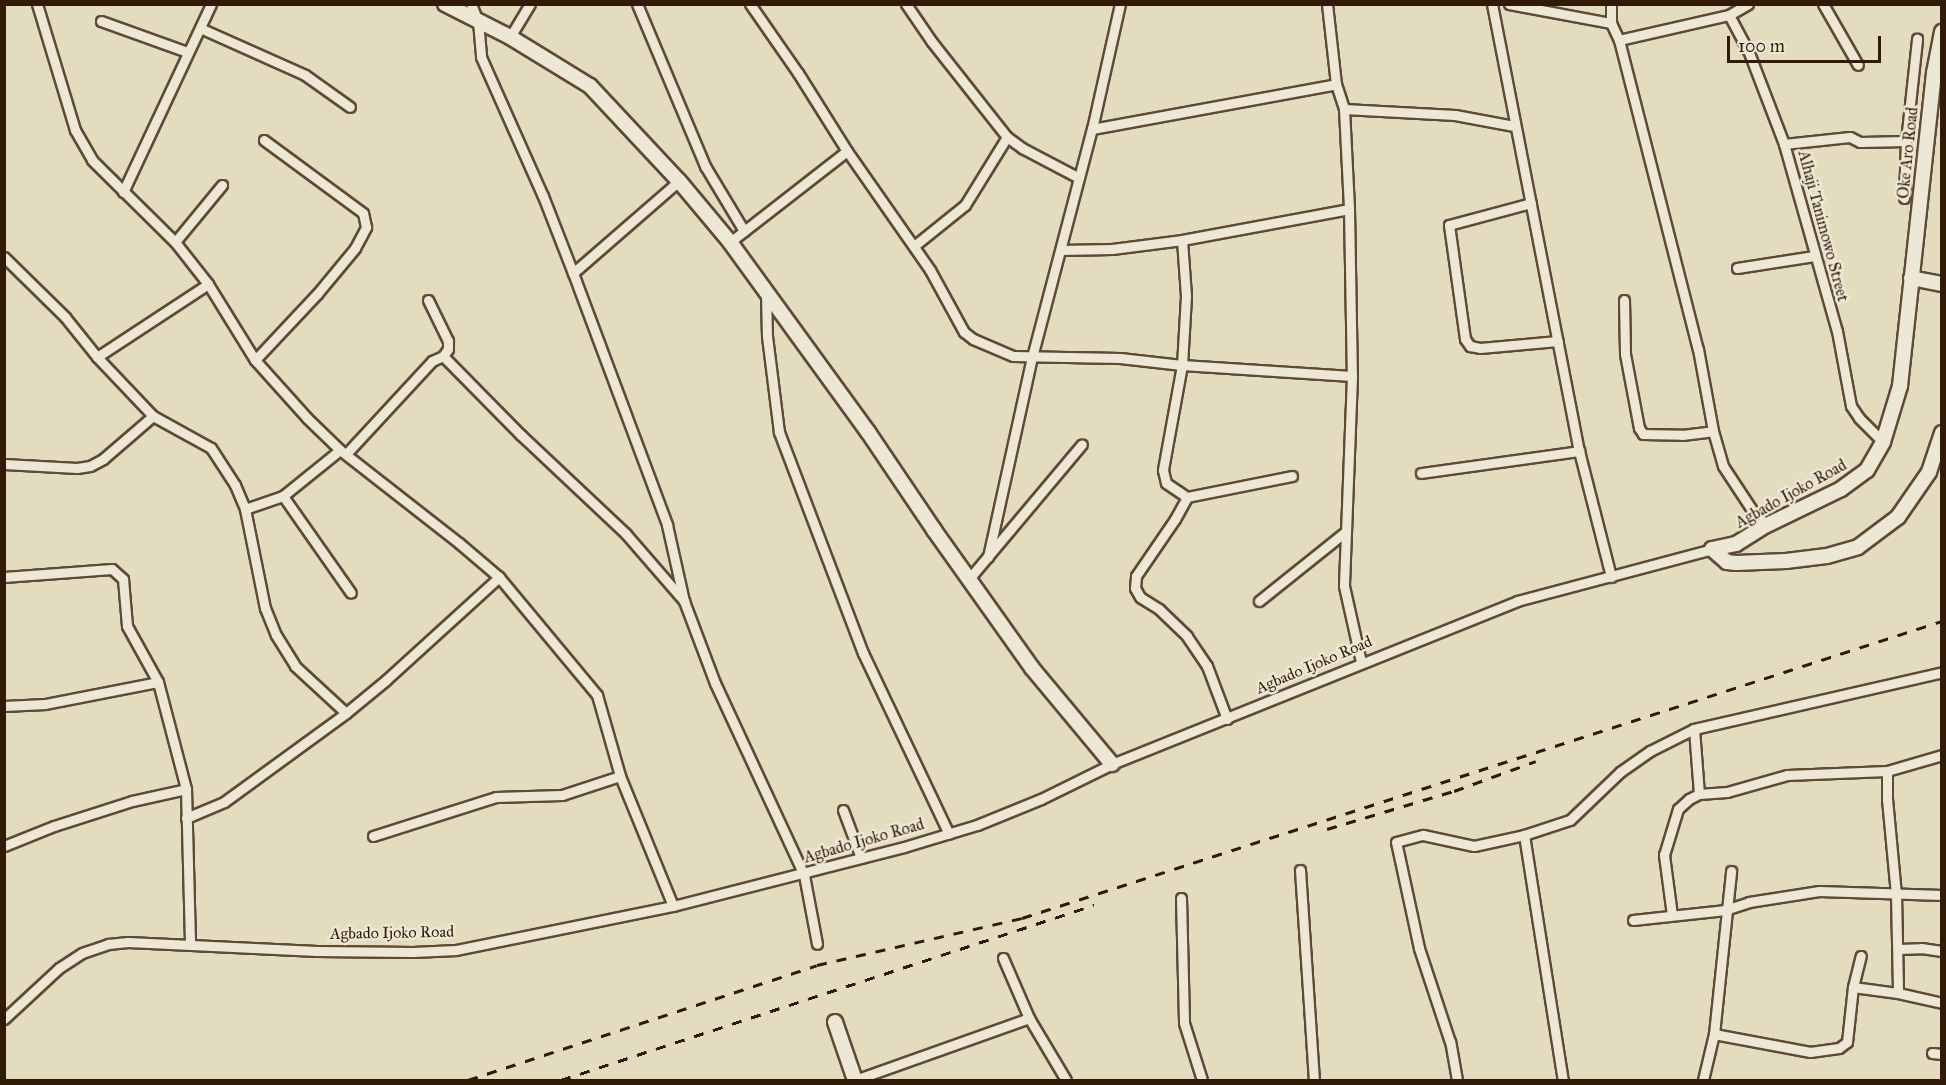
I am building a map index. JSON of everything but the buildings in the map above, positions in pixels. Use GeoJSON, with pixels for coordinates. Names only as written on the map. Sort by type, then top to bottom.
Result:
{"type":"FeatureCollection","features":[{"type":"Feature","properties":{"kind":"main road"},"geometry":{"type":"LineString","coordinates":[[445,4],[510,37],[600,94],[680,181],[766,290],[1032,668],[1112,764]]}},
{"type":"Feature","properties":{"kind":"main road","name":"Oke Aro Road"},"geometry":{"type":"LineString","coordinates":[[1911,279],[1934,73],[1941,32]]}},
{"type":"Feature","properties":{"kind":"main road"},"geometry":{"type":"LineString","coordinates":[[1911,279],[1941,284]]}},
{"type":"Feature","properties":{"kind":"main road","name":"Agbado Ijoko Road"},"geometry":{"type":"LineString","coordinates":[[1712,549],[1736,544],[1767,525],[1841,489],[1867,470],[1883,442],[1900,386],[1911,279]]}},
{"type":"Feature","properties":{"kind":"main road"},"geometry":{"type":"LineString","coordinates":[[1712,549],[1727,562],[1736,563],[1806,559],[1858,547],[1898,517],[1929,472],[1941,434]]}},
{"type":"Feature","properties":{"kind":"main road"},"geometry":{"type":"LineString","coordinates":[[835,1022],[855,1080]]}},
{"type":"Feature","properties":{"kind":"street"},"geometry":{"type":"LineString","coordinates":[[37,4],[75,130],[92,160],[175,242],[208,284],[255,360],[343,452],[499,577],[597,696],[620,777],[673,906]]}},
{"type":"Feature","properties":{"kind":"street"},"geometry":{"type":"LineString","coordinates":[[123,192],[211,4]]}},
{"type":"Feature","properties":{"kind":"street"},"geometry":{"type":"LineString","coordinates":[[471,4],[478,21],[481,57],[543,196],[573,273],[667,525],[684,601],[715,683],[804,875],[817,944]]}},
{"type":"Feature","properties":{"kind":"street"},"geometry":{"type":"LineString","coordinates":[[510,37],[530,4]]}},
{"type":"Feature","properties":{"kind":"street"},"geometry":{"type":"LineString","coordinates":[[637,4],[705,166],[744,231]]}},
{"type":"Feature","properties":{"kind":"street"},"geometry":{"type":"LineString","coordinates":[[750,4],[798,73],[847,152],[914,246],[964,332],[1000,352],[1032,357],[1120,358],[1182,366],[1352,375]]}},
{"type":"Feature","properties":{"kind":"street"},"geometry":{"type":"LineString","coordinates":[[906,4],[1007,136],[1022,148],[1079,178]]}},
{"type":"Feature","properties":{"kind":"street"},"geometry":{"type":"LineString","coordinates":[[988,557],[1032,357],[1092,129],[1120,4]]}},
{"type":"Feature","properties":{"kind":"street"},"geometry":{"type":"LineString","coordinates":[[1327,4],[1336,84],[1344,109],[1349,209],[1352,375],[1344,533],[1344,585],[1361,663]]}},
{"type":"Feature","properties":{"kind":"street"},"geometry":{"type":"LineString","coordinates":[[1492,4],[1579,451],[1611,577]]}},
{"type":"Feature","properties":{"kind":"street"},"geometry":{"type":"LineString","coordinates":[[1509,4],[1611,23]]}},
{"type":"Feature","properties":{"kind":"street"},"geometry":{"type":"LineString","coordinates":[[1611,4],[1611,23],[1619,40],[1698,349],[1713,431],[1724,466],[1754,513],[1767,525]]}},
{"type":"Feature","properties":{"kind":"street"},"geometry":{"type":"LineString","coordinates":[[1619,40],[1730,15],[1748,4]]}},
{"type":"Feature","properties":{"kind":"street"},"geometry":{"type":"LineString","coordinates":[[1823,4],[1858,65]]}},
{"type":"Feature","properties":{"kind":"street","name":"Alhaji Tanimowo Street"},"geometry":{"type":"LineString","coordinates":[[1730,15],[1748,50],[1784,144],[1837,331],[1851,406],[1858,418],[1883,442]]}},
{"type":"Feature","properties":{"kind":"street"},"geometry":{"type":"LineString","coordinates":[[101,21],[187,52]]}},
{"type":"Feature","properties":{"kind":"street"},"geometry":{"type":"LineString","coordinates":[[200,28],[305,75],[350,107]]}},
{"type":"Feature","properties":{"kind":"street"},"geometry":{"type":"LineString","coordinates":[[1904,198],[1906,141],[1917,39]]}},
{"type":"Feature","properties":{"kind":"street"},"geometry":{"type":"LineString","coordinates":[[1092,129],[1336,84]]}},
{"type":"Feature","properties":{"kind":"street"},"geometry":{"type":"LineString","coordinates":[[1344,109],[1455,115],[1514,126]]}},
{"type":"Feature","properties":{"kind":"street"},"geometry":{"type":"LineString","coordinates":[[914,246],[965,205],[1007,136]]}},
{"type":"Feature","properties":{"kind":"street"},"geometry":{"type":"LineString","coordinates":[[1784,144],[1850,137],[1860,142],[1906,141]]}},
{"type":"Feature","properties":{"kind":"street"},"geometry":{"type":"LineString","coordinates":[[255,360],[317,294],[355,248],[366,226],[363,213],[264,140]]}},
{"type":"Feature","properties":{"kind":"street"},"geometry":{"type":"LineString","coordinates":[[730,242],[847,152]]}},
{"type":"Feature","properties":{"kind":"street"},"geometry":{"type":"LineString","coordinates":[[573,273],[680,181]]}},
{"type":"Feature","properties":{"kind":"street"},"geometry":{"type":"LineString","coordinates":[[175,242],[222,185]]}},
{"type":"Feature","properties":{"kind":"street"},"geometry":{"type":"LineString","coordinates":[[1531,203],[1449,225],[1465,339],[1470,346],[1480,348],[1558,341]]}},
{"type":"Feature","properties":{"kind":"street"},"geometry":{"type":"LineString","coordinates":[[1061,250],[1112,249],[1182,240],[1349,209]]}},
{"type":"Feature","properties":{"kind":"street"},"geometry":{"type":"LineString","coordinates":[[1182,240],[1186,296],[1182,366],[1163,470],[1167,483],[1187,497],[1292,476]]}},
{"type":"Feature","properties":{"kind":"street"},"geometry":{"type":"LineString","coordinates":[[1737,268],[1814,256]]}},
{"type":"Feature","properties":{"kind":"street"},"geometry":{"type":"LineString","coordinates":[[4,257],[64,317],[97,357],[153,416],[211,448],[235,485],[245,509],[265,608],[276,635],[295,666],[346,713]]}},
{"type":"Feature","properties":{"kind":"street"},"geometry":{"type":"LineString","coordinates":[[97,357],[208,284]]}},
{"type":"Feature","properties":{"kind":"street"},"geometry":{"type":"LineString","coordinates":[[766,290],[767,336],[778,432],[863,653],[949,834]]}},
{"type":"Feature","properties":{"kind":"street"},"geometry":{"type":"LineString","coordinates":[[245,509],[283,496],[343,452],[432,361],[443,356],[448,349],[448,341],[428,300]]}},
{"type":"Feature","properties":{"kind":"street"},"geometry":{"type":"LineString","coordinates":[[1624,300],[1625,354],[1639,428],[1643,434],[1682,435],[1713,431]]}},
{"type":"Feature","properties":{"kind":"street"},"geometry":{"type":"LineString","coordinates":[[443,356],[521,435],[626,534],[684,601]]}},
{"type":"Feature","properties":{"kind":"street"},"geometry":{"type":"LineString","coordinates":[[4,464],[77,468],[90,466],[103,459],[153,416]]}},
{"type":"Feature","properties":{"kind":"street"},"geometry":{"type":"LineString","coordinates":[[968,580],[1082,444]]}},
{"type":"Feature","properties":{"kind":"street"},"geometry":{"type":"LineString","coordinates":[[1421,473],[1579,451]]}},
{"type":"Feature","properties":{"kind":"street"},"geometry":{"type":"LineString","coordinates":[[283,496],[351,593]]}},
{"type":"Feature","properties":{"kind":"street"},"geometry":{"type":"LineString","coordinates":[[1187,497],[1137,576],[1134,588],[1140,597],[1160,609],[1187,636],[1207,666],[1227,719]]}},
{"type":"Feature","properties":{"kind":"street"},"geometry":{"type":"LineString","coordinates":[[1259,601],[1344,533]]}},
{"type":"Feature","properties":{"kind":"street","name":"Agbado Ijoko Road"},"geometry":{"type":"LineString","coordinates":[[4,1019],[59,968],[82,952],[108,944],[128,942],[317,951],[433,952],[555,932],[804,875],[949,834],[1041,799],[1112,764],[1528,597],[1712,549]]}},
{"type":"Feature","properties":{"kind":"street"},"geometry":{"type":"LineString","coordinates":[[4,577],[112,569],[123,579],[127,626],[158,682],[186,789],[190,945]]}},
{"type":"Feature","properties":{"kind":"street"},"geometry":{"type":"LineString","coordinates":[[186,818],[224,802],[346,713],[386,680],[499,577]]}},
{"type":"Feature","properties":{"kind":"street"},"geometry":{"type":"LineString","coordinates":[[1457,1080],[1450,1042],[1419,948],[1396,842],[1423,835],[1474,846],[1524,835],[1570,820],[1620,772],[1650,751],[1694,729],[1941,672]]}},
{"type":"Feature","properties":{"kind":"street"},"geometry":{"type":"LineString","coordinates":[[4,706],[45,704],[158,682]]}},
{"type":"Feature","properties":{"kind":"street"},"geometry":{"type":"LineString","coordinates":[[1694,729],[1699,794]]}},
{"type":"Feature","properties":{"kind":"street"},"geometry":{"type":"LineString","coordinates":[[1672,915],[1664,855],[1678,809],[1699,794],[1727,792],[1787,775],[1887,771],[1941,755]]}},
{"type":"Feature","properties":{"kind":"street"},"geometry":{"type":"LineString","coordinates":[[1887,771],[1887,799],[1896,894],[1898,993]]}},
{"type":"Feature","properties":{"kind":"street"},"geometry":{"type":"LineString","coordinates":[[373,836],[496,796],[562,795],[620,777]]}},
{"type":"Feature","properties":{"kind":"street"},"geometry":{"type":"LineString","coordinates":[[4,846],[54,826],[121,805],[186,789]]}},
{"type":"Feature","properties":{"kind":"street"},"geometry":{"type":"LineString","coordinates":[[843,810],[861,858]]}},
{"type":"Feature","properties":{"kind":"street"},"geometry":{"type":"LineString","coordinates":[[1524,835],[1563,1080]]}},
{"type":"Feature","properties":{"kind":"street"},"geometry":{"type":"LineString","coordinates":[[1300,870],[1314,1080]]}},
{"type":"Feature","properties":{"kind":"street"},"geometry":{"type":"LineString","coordinates":[[1703,1080],[1714,1034],[1725,910],[1731,870]]}},
{"type":"Feature","properties":{"kind":"street"},"geometry":{"type":"LineString","coordinates":[[1633,920],[1725,910],[1749,902],[1820,891],[1941,895]]}},
{"type":"Feature","properties":{"kind":"street"},"geometry":{"type":"LineString","coordinates":[[1181,898],[1184,1023],[1202,1080]]}},
{"type":"Feature","properties":{"kind":"street"},"geometry":{"type":"LineString","coordinates":[[1898,949],[1921,948],[1941,951]]}},
{"type":"Feature","properties":{"kind":"street"},"geometry":{"type":"LineString","coordinates":[[1714,1034],[1810,1052],[1839,1048],[1847,1042],[1853,987],[1860,956]]}},
{"type":"Feature","properties":{"kind":"street"},"geometry":{"type":"LineString","coordinates":[[1003,958],[1029,1018],[1066,1080]]}},
{"type":"Feature","properties":{"kind":"street"},"geometry":{"type":"LineString","coordinates":[[1853,987],[1898,993],[1941,1003]]}},
{"type":"Feature","properties":{"kind":"street"},"geometry":{"type":"LineString","coordinates":[[855,1080],[1029,1018]]}},
{"type":"Feature","properties":{"kind":"railway"},"geometry":{"type":"LineString","coordinates":[[468,1080],[817,965],[1022,918],[1942,621]]}},
{"type":"Feature","properties":{"kind":"railway"},"geometry":{"type":"LineString","coordinates":[[1327,829],[1454,791],[1536,761]]}},
{"type":"Feature","properties":{"kind":"railway"},"geometry":{"type":"LineString","coordinates":[[561,1080],[1094,905]]}}]}
